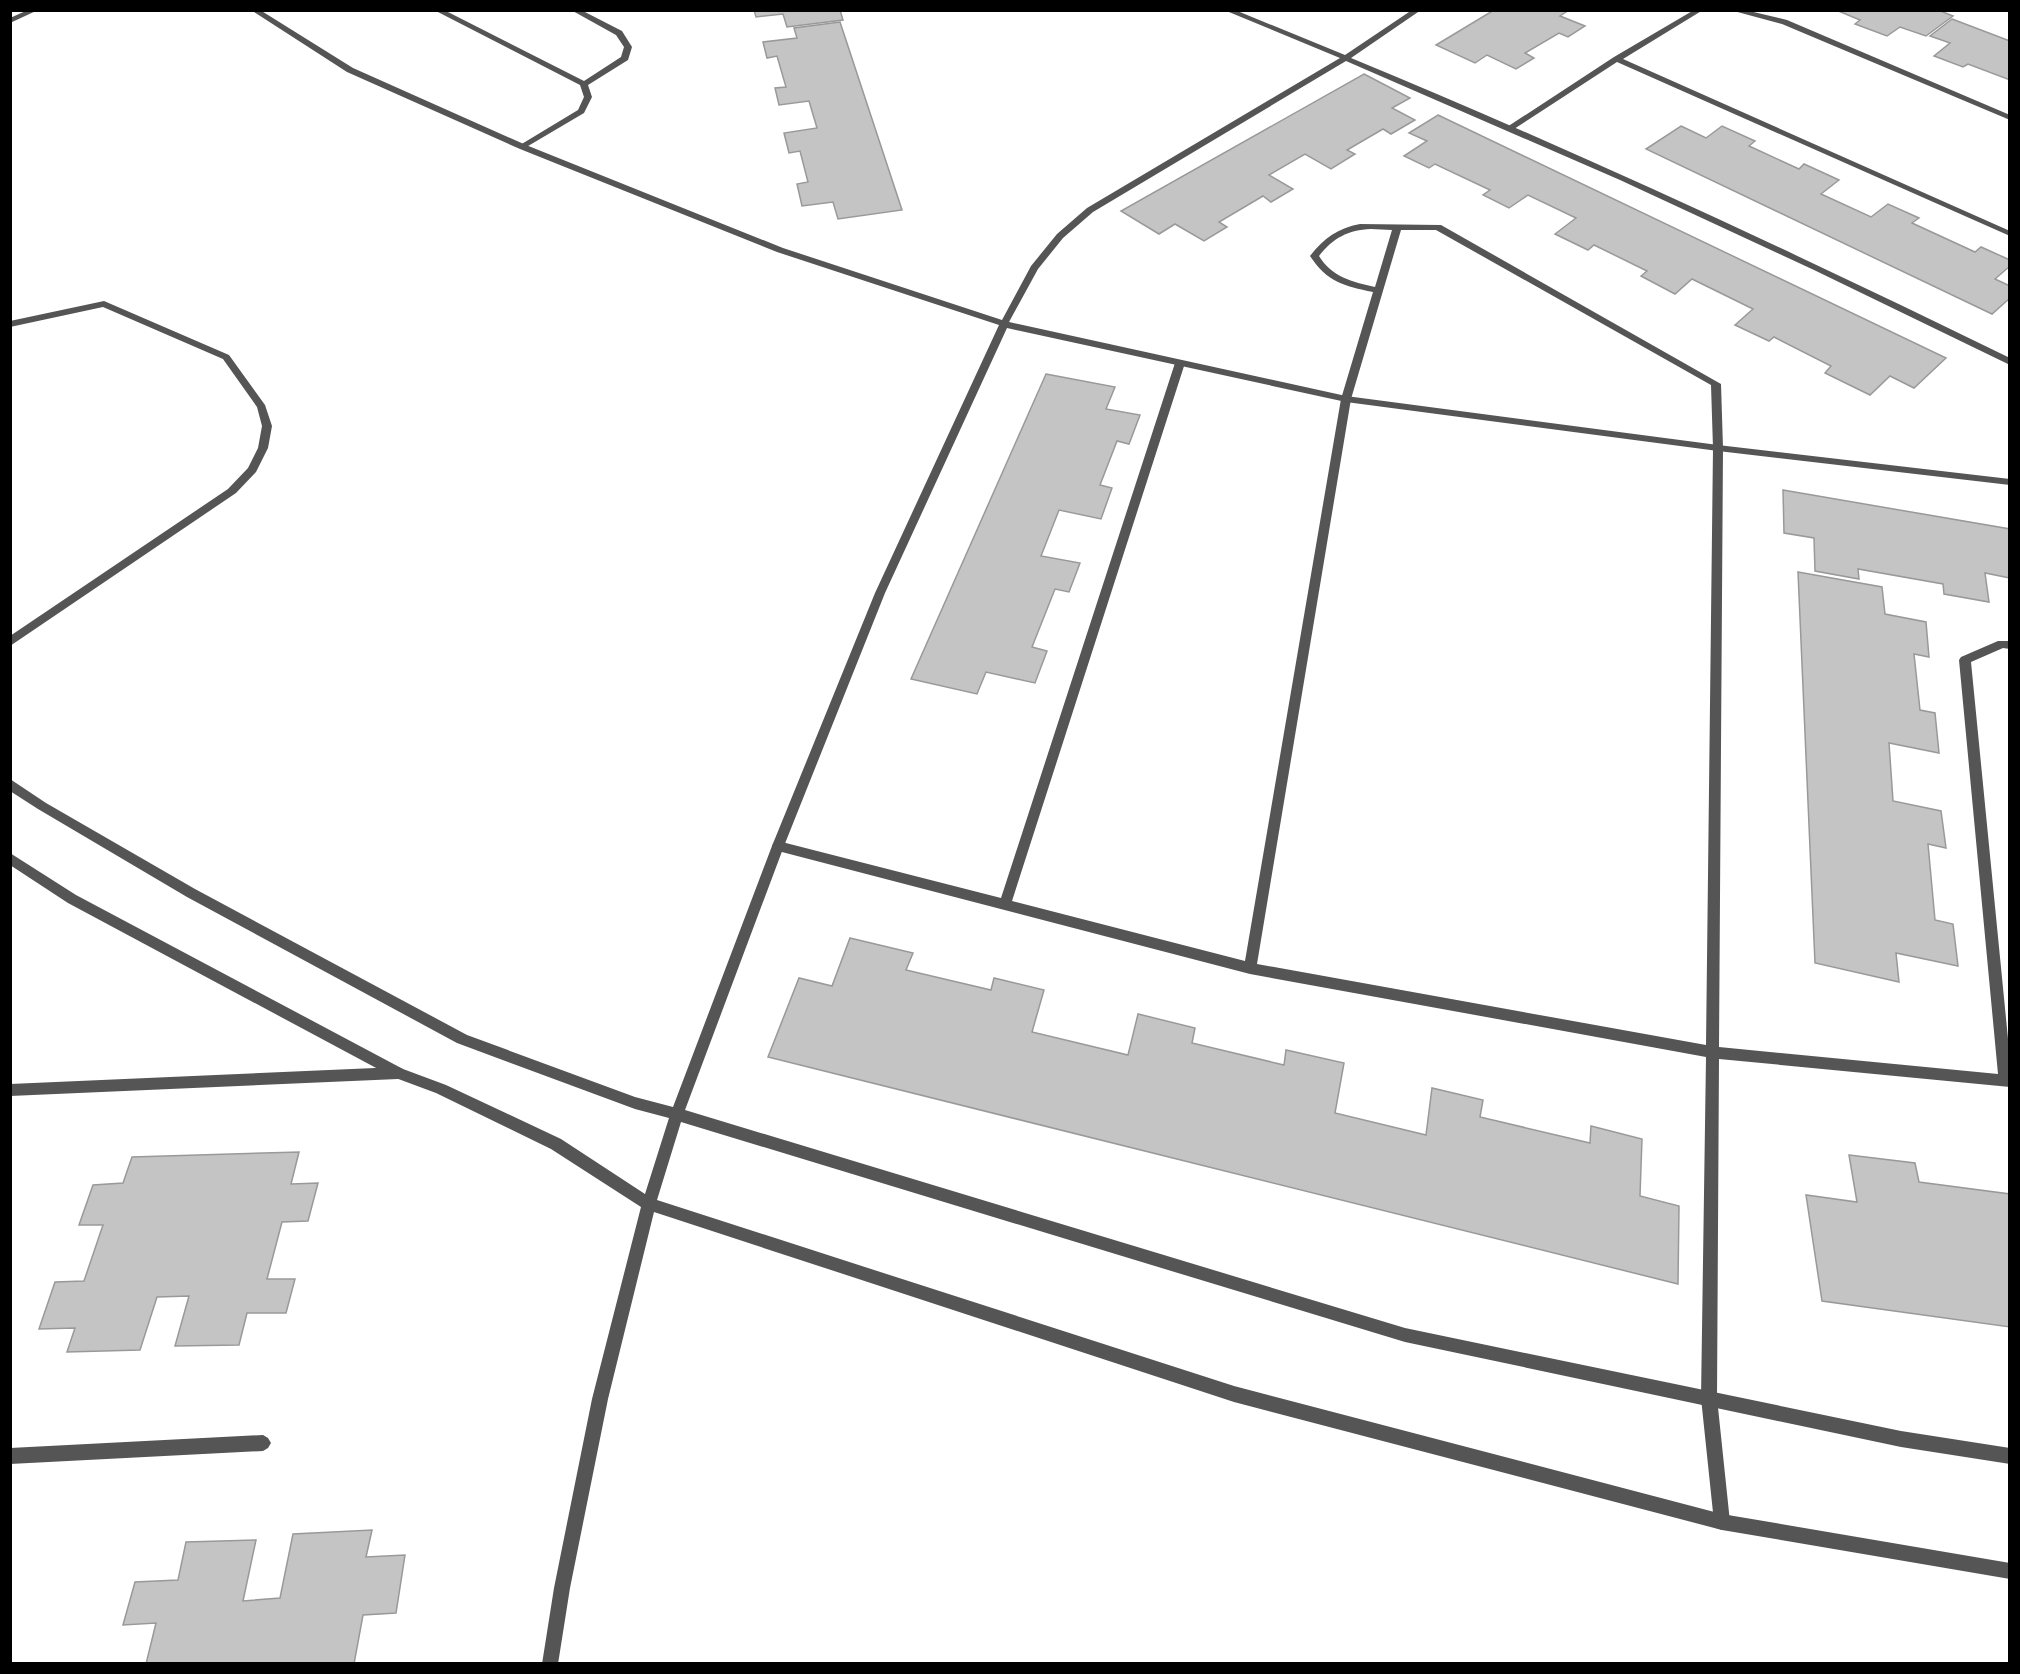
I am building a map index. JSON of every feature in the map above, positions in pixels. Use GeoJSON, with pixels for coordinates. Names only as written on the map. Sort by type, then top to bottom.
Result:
{"type":"FeatureCollection","features":[{"type":"Feature","properties":{"kind":"street"},"geometry":{"type":"LineString","coordinates":[[10,21],[34,10]]}},
{"type":"Feature","properties":{"kind":"street"},"geometry":{"type":"LineString","coordinates":[[254,10],[350,70],[524,147],[780,249],[1004,324],[1346,399],[1718,448],[2010,482]]}},
{"type":"Feature","properties":{"kind":"street"},"geometry":{"type":"LineString","coordinates":[[437,10],[584,84],[588,97],[581,111],[524,147]]}},
{"type":"Feature","properties":{"kind":"street"},"geometry":{"type":"LineString","coordinates":[[574,10],[618,33],[628,47],[625,58],[584,84]]}},
{"type":"Feature","properties":{"kind":"street"},"geometry":{"type":"LineString","coordinates":[[1227,10],[1347,57],[1511,127],[1851,284],[2010,362]]}},
{"type":"Feature","properties":{"kind":"street"},"geometry":{"type":"LineString","coordinates":[[550,1664],[562,1588],[600,1399],[649,1204],[677,1114],[778,846],[880,593],[1004,324],[1034,268],[1060,236],[1090,210],[1347,57],[1418,10]]}},
{"type":"Feature","properties":{"kind":"street"},"geometry":{"type":"LineString","coordinates":[[1511,127],[1617,59],[1700,10]]}},
{"type":"Feature","properties":{"kind":"street"},"geometry":{"type":"LineString","coordinates":[[1733,10],[1784,22],[2010,117]]}},
{"type":"Feature","properties":{"kind":"street"},"geometry":{"type":"LineString","coordinates":[[1617,59],[2010,234]]}},
{"type":"Feature","properties":{"kind":"street"},"geometry":{"type":"LineString","coordinates":[[1378,290],[1342,282],[1321,269],[1314,256],[1326,241],[1349,228],[1368,225],[1397,228],[1438,227],[1716,384],[1718,448],[1709,1398],[1722,1522]]}},
{"type":"Feature","properties":{"kind":"street"},"geometry":{"type":"LineString","coordinates":[[1250,968],[1346,399],[1397,228]]}},
{"type":"Feature","properties":{"kind":"street"},"geometry":{"type":"LineString","coordinates":[[10,324],[104,304],[226,357],[262,407],[267,426],[263,448],[256,463],[232,491],[10,642]]}},
{"type":"Feature","properties":{"kind":"street"},"geometry":{"type":"LineString","coordinates":[[1005,905],[1180,363]]}},
{"type":"Feature","properties":{"kind":"street"},"geometry":{"type":"LineString","coordinates":[[778,846],[1250,968],[1713,1052],[2007,1081],[1965,660],[2002,644],[2010,645]]}},
{"type":"Feature","properties":{"kind":"street"},"geometry":{"type":"LineString","coordinates":[[10,784],[42,806],[191,893],[462,1039],[634,1103],[677,1114],[1405,1335],[1901,1438],[2010,1456]]}},
{"type":"Feature","properties":{"kind":"street"},"geometry":{"type":"LineString","coordinates":[[10,858],[72,899],[398,1073],[441,1089],[556,1144],[649,1204],[1234,1394],[1722,1522],[2010,1570]]}},
{"type":"Feature","properties":{"kind":"street"},"geometry":{"type":"LineString","coordinates":[[10,1090],[398,1073]]}},
{"type":"Feature","properties":{"kind":"street"},"geometry":{"type":"LineString","coordinates":[[10,1456],[263,1443]]}},
{"type":"Feature","properties":{"kind":"building"},"geometry":{"type":"Polygon","coordinates":[[[754,10],[840,10],[843,20],[787,27],[783,14],[756,17],[754,10]]]}},
{"type":"Feature","properties":{"kind":"building"},"geometry":{"type":"Polygon","coordinates":[[[1494,10],[1569,10],[1560,16],[1585,26],[1568,37],[1559,33],[1525,53],[1534,58],[1516,69],[1487,55],[1475,63],[1436,45],[1494,10]]]}},
{"type":"Feature","properties":{"kind":"building"},"geometry":{"type":"Polygon","coordinates":[[[1836,10],[1938,10],[1953,16],[1926,36],[1900,27],[1887,36],[1855,24],[1860,20],[1836,10]]]}},
{"type":"Feature","properties":{"kind":"building"},"geometry":{"type":"Polygon","coordinates":[[[1952,19],[2010,41],[2010,80],[1968,64],[1963,67],[1934,56],[1950,43],[1930,36],[1952,19]]]}},
{"type":"Feature","properties":{"kind":"building"},"geometry":{"type":"Polygon","coordinates":[[[840,22],[902,210],[838,219],[833,202],[802,206],[797,184],[808,182],[800,151],[789,153],[784,133],[817,128],[809,101],[779,105],[775,88],[786,87],[777,56],[767,58],[763,42],[797,38],[794,28],[840,22]]]}},
{"type":"Feature","properties":{"kind":"building"},"geometry":{"type":"Polygon","coordinates":[[[1364,74],[1410,98],[1392,108],[1415,120],[1391,134],[1383,129],[1347,150],[1355,154],[1331,169],[1305,154],[1269,175],[1293,189],[1271,202],[1263,196],[1219,222],[1227,227],[1204,241],[1175,224],[1159,234],[1121,211],[1364,74]]]}},
{"type":"Feature","properties":{"kind":"building"},"geometry":{"type":"Polygon","coordinates":[[[1438,115],[1946,358],[1914,388],[1890,376],[1870,395],[1825,373],[1831,366],[1774,337],[1769,341],[1735,325],[1753,309],[1692,279],[1675,294],[1641,276],[1647,271],[1594,245],[1588,250],[1555,234],[1576,218],[1528,195],[1509,208],[1483,195],[1490,190],[1435,164],[1429,168],[1404,156],[1427,141],[1409,133],[1438,115]]]}},
{"type":"Feature","properties":{"kind":"building"},"geometry":{"type":"Polygon","coordinates":[[[1681,126],[1706,138],[1722,126],[1755,141],[1749,146],[1799,169],[1804,164],[1839,180],[1821,194],[1871,217],[1888,204],[1919,218],[1912,223],[1975,252],[1981,247],[2010,260],[2010,266],[1995,279],[2010,286],[2010,298],[1992,314],[1646,149],[1681,126]]]}},
{"type":"Feature","properties":{"kind":"building"},"geometry":{"type":"Polygon","coordinates":[[[1046,374],[1115,387],[1106,409],[1140,415],[1129,444],[1117,441],[1100,485],[1112,488],[1101,519],[1059,510],[1041,556],[1080,563],[1069,592],[1055,589],[1032,647],[1047,651],[1035,683],[986,672],[977,694],[911,679],[1046,374]]]}},
{"type":"Feature","properties":{"kind":"building"},"geometry":{"type":"Polygon","coordinates":[[[1783,490],[2010,529],[2010,578],[1985,573],[1989,602],[1944,594],[1943,584],[1858,569],[1859,579],[1815,571],[1814,538],[1784,533],[1783,490]]]}},
{"type":"Feature","properties":{"kind":"building"},"geometry":{"type":"Polygon","coordinates":[[[1798,572],[1882,587],[1885,614],[1926,622],[1929,657],[1914,654],[1920,710],[1935,713],[1939,753],[1889,743],[1893,801],[1941,811],[1946,848],[1928,844],[1935,920],[1953,924],[1958,966],[1896,953],[1899,982],[1815,963],[1798,572]]]}},
{"type":"Feature","properties":{"kind":"building"},"geometry":{"type":"Polygon","coordinates":[[[850,938],[913,953],[906,970],[991,990],[994,978],[1044,990],[1032,1032],[1128,1055],[1138,1014],[1195,1028],[1192,1043],[1284,1065],[1286,1050],[1344,1063],[1335,1113],[1426,1135],[1432,1088],[1483,1100],[1480,1117],[1590,1143],[1591,1126],[1642,1139],[1640,1196],[1679,1206],[1678,1284],[768,1057],[799,978],[832,986],[850,938]]]}},
{"type":"Feature","properties":{"kind":"building"},"geometry":{"type":"Polygon","coordinates":[[[299,1152],[291,1184],[318,1183],[308,1221],[282,1222],[267,1279],[295,1279],[286,1313],[247,1313],[239,1345],[175,1346],[189,1296],[157,1297],[140,1350],[67,1352],[75,1328],[39,1329],[55,1282],[84,1281],[103,1225],[79,1225],[93,1185],[123,1183],[132,1157],[299,1152]]]}},
{"type":"Feature","properties":{"kind":"building"},"geometry":{"type":"Polygon","coordinates":[[[1849,1155],[1915,1163],[1919,1182],[2010,1194],[2010,1327],[1822,1301],[1806,1195],[1857,1202],[1849,1155]]]}},
{"type":"Feature","properties":{"kind":"building"},"geometry":{"type":"Polygon","coordinates":[[[372,1530],[366,1557],[405,1555],[396,1613],[363,1615],[354,1664],[146,1664],[156,1623],[123,1625],[135,1582],[178,1580],[186,1542],[256,1540],[243,1601],[280,1598],[293,1534],[372,1530]]]}}]}
